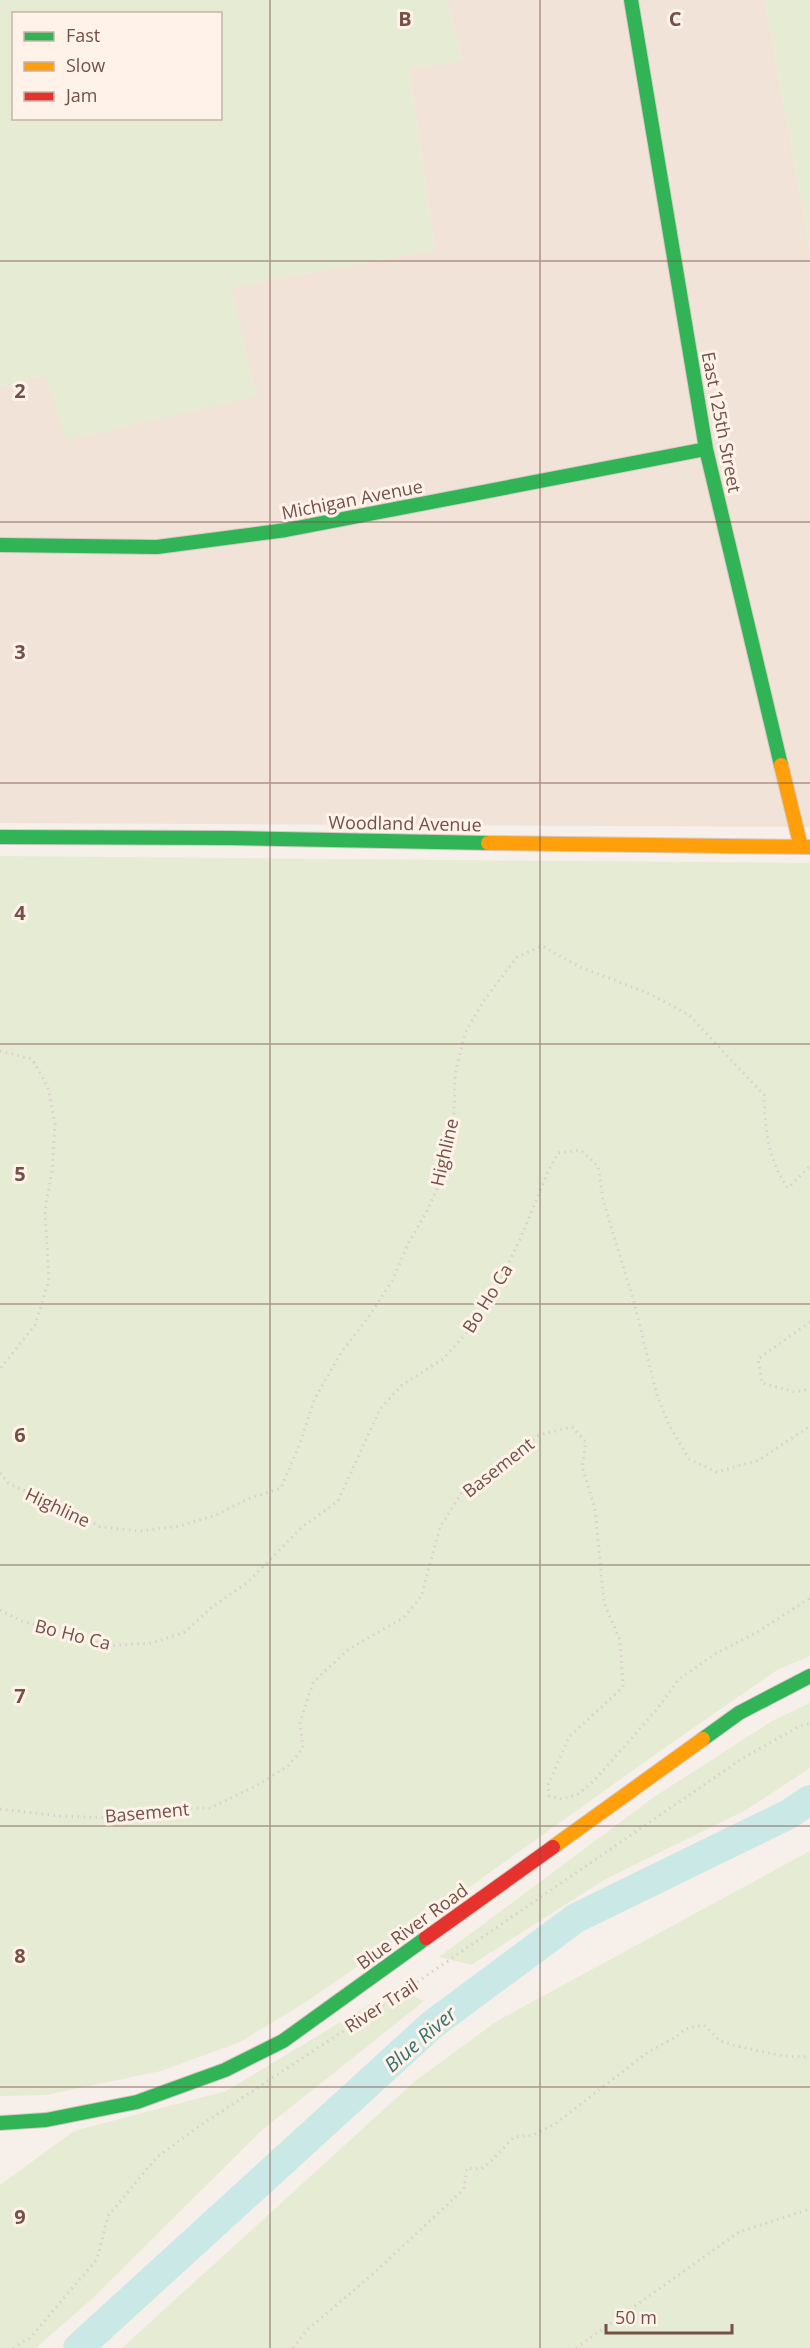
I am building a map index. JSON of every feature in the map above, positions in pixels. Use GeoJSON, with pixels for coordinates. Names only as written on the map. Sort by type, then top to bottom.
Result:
{"type":"FeatureCollection","features":[{"type":"Feature","properties":{"kind":"street","name":"East 125th Street"},"geometry":{"type":"LineString","coordinates":[[631,0],[706,449],[805,847]]}},
{"type":"Feature","properties":{"kind":"street","name":"Michigan Avenue"},"geometry":{"type":"LineString","coordinates":[[0,545],[157,547],[286,530],[706,449]]}},
{"type":"Feature","properties":{"kind":"street","name":"Woodland Avenue"},"geometry":{"type":"LineString","coordinates":[[0,837],[231,838],[805,847]]}},
{"type":"Feature","properties":{"kind":"street","name":"Blue River Road"},"geometry":{"type":"LineString","coordinates":[[0,2123],[46,2121],[137,2102],[225,2070],[284,2041],[739,1713],[810,1676]]}},
{"type":"Feature","properties":{"kind":"path","name":"Highline"},"geometry":{"type":"LineString","coordinates":[[0,1473],[9,1484],[78,1513],[100,1527],[141,1531],[180,1526],[207,1518],[248,1499],[281,1488],[299,1446],[315,1398],[342,1351],[370,1315],[392,1281],[439,1184],[442,1151],[454,1113],[455,1075],[465,1033],[485,999],[517,957],[543,946],[580,967],[650,994],[689,1015],[764,1095],[765,1129],[778,1175],[788,1188],[810,1166]]}},
{"type":"Feature","properties":{"kind":"path"},"geometry":{"type":"LineString","coordinates":[[0,1052],[32,1059],[48,1087],[55,1124],[52,1171],[45,1210],[49,1280],[35,1324],[0,1369]]}},
{"type":"Feature","properties":{"kind":"path","name":"Bo Ho Ca"},"geometry":{"type":"LineString","coordinates":[[0,1610],[24,1622],[70,1632],[106,1646],[152,1643],[185,1632],[212,1607],[248,1582],[302,1527],[338,1501],[380,1409],[402,1384],[443,1359],[470,1329],[496,1290],[558,1153],[581,1150],[598,1166],[603,1200],[637,1312],[657,1395],[668,1423],[688,1459],[717,1472],[759,1460],[810,1426]]}},
{"type":"Feature","properties":{"kind":"path"},"geometry":{"type":"LineString","coordinates":[[810,1322],[758,1359],[762,1383],[795,1392],[810,1389]]}},
{"type":"Feature","properties":{"kind":"path","name":"Basement"},"geometry":{"type":"LineString","coordinates":[[0,1809],[60,1816],[112,1818],[174,1808],[210,1808],[256,1786],[288,1766],[303,1748],[300,1723],[313,1682],[349,1649],[403,1618],[421,1597],[440,1527],[462,1492],[539,1435],[572,1427],[586,1442],[582,1466],[595,1509],[604,1603],[620,1640],[623,1687],[569,1737],[548,1785],[549,1796],[562,1799],[578,1794],[593,1782],[657,1709],[679,1679],[715,1654],[756,1633],[810,1598]]}},
{"type":"Feature","properties":{"kind":"path","name":"River Trail"},"geometry":{"type":"LineString","coordinates":[[13,2348],[30,2338],[97,2259],[108,2216],[157,2157],[198,2127],[410,1987],[743,1758],[798,1727],[810,1723]]}},
{"type":"Feature","properties":{"kind":"path"},"geometry":{"type":"LineString","coordinates":[[293,2348],[307,2330],[373,2274],[464,2189],[467,2168],[482,2169],[514,2137],[533,2135],[555,2124],[648,2052],[676,2037],[685,2029],[704,2025],[720,2041],[783,2056],[810,2057]]}},
{"type":"Feature","properties":{"kind":"path"},"geometry":{"type":"LineString","coordinates":[[576,2348],[739,2232],[810,2209]]}},
{"type":"Feature","properties":{"kind":"shaded area"},"geometry":{"type":"Polygon","coordinates":[[[447,0],[765,0],[810,249],[810,827],[0,823],[0,386],[45,375],[256,396],[230,287],[435,250],[409,68],[462,60],[447,0]]]}},
{"type":"Feature","properties":{"kind":"green space"},"geometry":{"type":"Polygon","coordinates":[[[0,0],[447,0],[462,60],[409,68],[435,250],[231,287],[256,396],[67,440],[45,375],[0,386],[0,0]]]}},
{"type":"Feature","properties":{"kind":"green space"},"geometry":{"type":"Polygon","coordinates":[[[765,0],[810,0],[810,249],[765,0]]]}},
{"type":"Feature","properties":{"kind":"green space"},"geometry":{"type":"Polygon","coordinates":[[[0,856],[810,863],[810,1656],[777,1670],[384,1948],[306,2002],[240,2042],[161,2071],[46,2095],[0,2096],[0,856]]]}},
{"type":"Feature","properties":{"kind":"green space"},"geometry":{"type":"Polygon","coordinates":[[[810,1703],[810,1768],[746,1810],[604,1880],[471,1965],[439,1957],[654,1797],[772,1721],[810,1703]]]}},
{"type":"Feature","properties":{"kind":"green space"},"geometry":{"type":"Polygon","coordinates":[[[810,1851],[810,2348],[122,2348],[415,2081],[497,2021],[810,1851]]]}},
{"type":"Feature","properties":{"kind":"green space"},"geometry":{"type":"Polygon","coordinates":[[[397,1988],[424,2001],[261,2131],[94,2297],[36,2348],[0,2348],[0,2185],[74,2131],[226,2091],[397,1988]]]}},
{"type":"Feature","properties":{"kind":"waterway","name":"Blue River"},"geometry":{"type":"LineString","coordinates":[[78,2348],[433,2024],[576,1918],[789,1814],[810,1800]]}},
{"type":"Feature","properties":{"kind":"traffic: fast"},"geometry":{"type":"LineString","coordinates":[[631,0],[706,449],[781,765]]}},
{"type":"Feature","properties":{"kind":"traffic: fast"},"geometry":{"type":"LineString","coordinates":[[0,545],[157,547],[286,530],[706,449]]}},
{"type":"Feature","properties":{"kind":"traffic: fast"},"geometry":{"type":"LineString","coordinates":[[0,837],[231,838],[488,843]]}},
{"type":"Feature","properties":{"kind":"traffic: fast"},"geometry":{"type":"LineString","coordinates":[[703,1739],[739,1713],[810,1676]]}},
{"type":"Feature","properties":{"kind":"traffic: fast"},"geometry":{"type":"LineString","coordinates":[[0,2123],[46,2120],[137,2102],[225,2070],[283,2041],[426,1938]]}},
{"type":"Feature","properties":{"kind":"traffic: slow"},"geometry":{"type":"LineString","coordinates":[[781,765],[801,847]]}},
{"type":"Feature","properties":{"kind":"traffic: slow"},"geometry":{"type":"LineString","coordinates":[[488,843],[810,847]]}},
{"type":"Feature","properties":{"kind":"traffic: slow"},"geometry":{"type":"LineString","coordinates":[[553,1847],[703,1739]]}},
{"type":"Feature","properties":{"kind":"traffic: jam"},"geometry":{"type":"LineString","coordinates":[[426,1938],[553,1847]]}}]}
